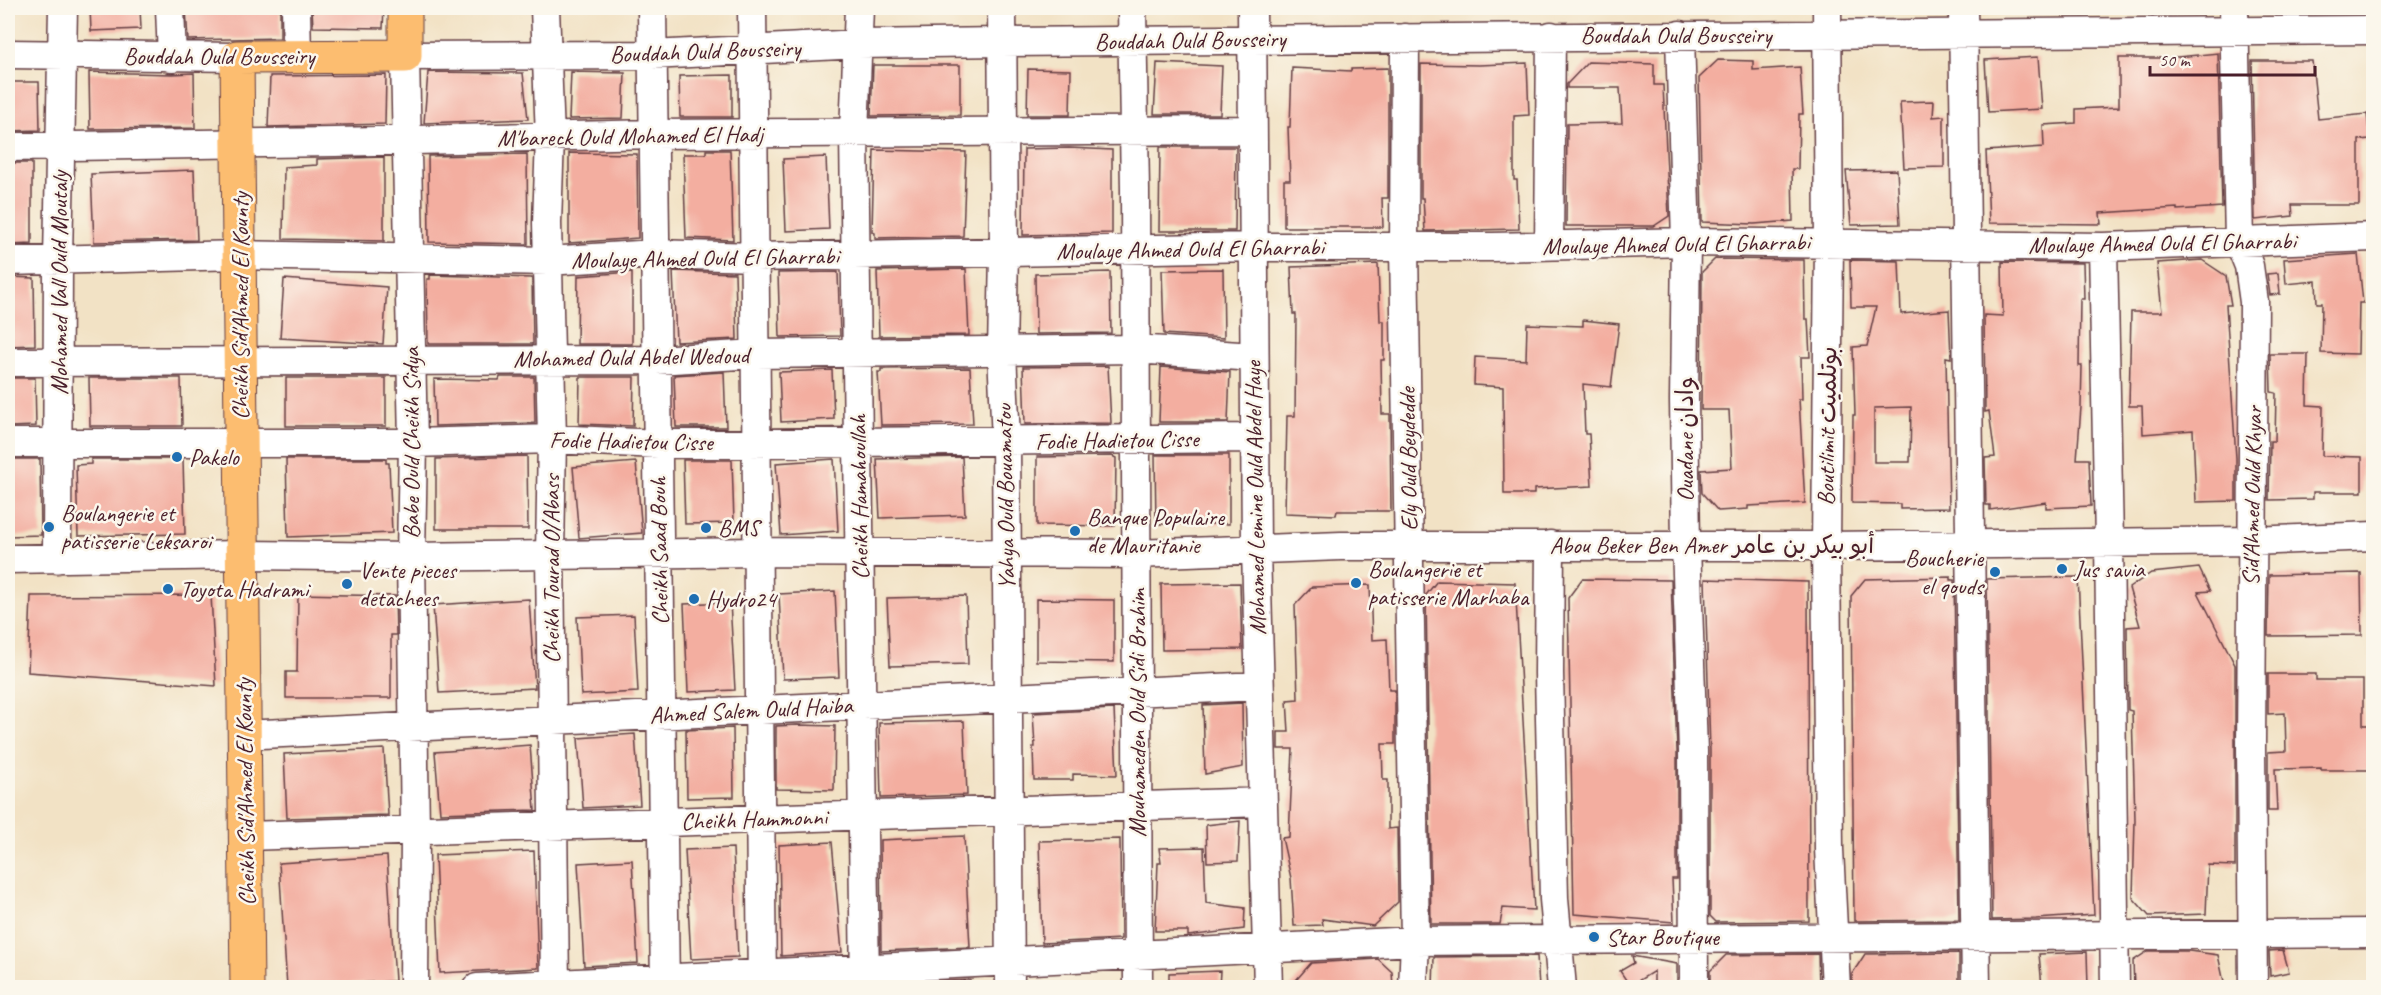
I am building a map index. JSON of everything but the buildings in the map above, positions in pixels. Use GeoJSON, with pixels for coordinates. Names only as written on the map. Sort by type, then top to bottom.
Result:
{"type":"FeatureCollection","features":[{"type":"Feature","properties":{"kind":"main road","name":"Babe Ould Cheikh Sidya"},"geometry":{"type":"LineString","coordinates":[[405,8],[405,56]]}},
{"type":"Feature","properties":{"kind":"main road","name":"Bouddah Ould Bousseiry"},"geometry":{"type":"LineString","coordinates":[[237,57],[405,56]]}},
{"type":"Feature","properties":{"kind":"main road","name":"Cheikh Sid'Ahmed El Kounty"},"geometry":{"type":"LineString","coordinates":[[237,57],[247,987]]}},
{"type":"Feature","properties":{"kind":"street","name":"Mohamed Vall Ould Moutaly"},"geometry":{"type":"LineString","coordinates":[[57,559],[58,259],[63,8]]}},
{"type":"Feature","properties":{"kind":"street"},"geometry":{"type":"LineString","coordinates":[[170,8],[172,57]]}},
{"type":"Feature","properties":{"kind":"street"},"geometry":{"type":"LineString","coordinates":[[296,8],[297,57]]}},
{"type":"Feature","properties":{"kind":"street","name":"Cheikh Tourad O/Abass"},"geometry":{"type":"LineString","coordinates":[[545,8],[550,138],[548,261],[552,439],[550,554],[555,986]]}},
{"type":"Feature","properties":{"kind":"street","name":"Cheikh Saad Bouh"},"geometry":{"type":"LineString","coordinates":[[651,8],[665,983]]}},
{"type":"Feature","properties":{"kind":"street"},"geometry":{"type":"LineString","coordinates":[[752,8],[762,981]]}},
{"type":"Feature","properties":{"kind":"street","name":"Cheikh Hamahoullah"},"geometry":{"type":"LineString","coordinates":[[859,8],[854,133],[865,978]]}},
{"type":"Feature","properties":{"kind":"street","name":"Yahya Ould Bouamatou"},"geometry":{"type":"LineString","coordinates":[[1002,8],[1004,252],[1002,352],[1006,441],[1010,975]]}},
{"type":"Feature","properties":{"kind":"street","name":"Mouhameden Ould Sidi Brahim"},"geometry":{"type":"LineString","coordinates":[[1132,8],[1138,987]]}},
{"type":"Feature","properties":{"kind":"street","name":"Mohamed Lemine Ould Abdel Haye"},"geometry":{"type":"LineString","coordinates":[[1252,8],[1254,438],[1258,686],[1268,987]]}},
{"type":"Feature","properties":{"kind":"street","name":"Bouddah Ould Bousseiry"},"geometry":{"type":"LineString","coordinates":[[405,56],[652,55],[859,44],[1680,35],[1827,21],[2234,20],[2373,30]]}},
{"type":"Feature","properties":{"kind":"street","name":"Sid'Ahmed Ould Khyar"},"geometry":{"type":"LineString","coordinates":[[2234,20],[2239,241],[2249,267],[2254,302],[2251,541],[2253,987]]}},
{"type":"Feature","properties":{"kind":"street","name":"Boutilimit بوتلميت"},"geometry":{"type":"LineString","coordinates":[[1827,21],[1829,243],[1826,546],[1829,849],[1836,987]]}},
{"type":"Feature","properties":{"kind":"street"},"geometry":{"type":"LineString","coordinates":[[1963,21],[1976,987]]}},
{"type":"Feature","properties":{"kind":"street","name":"Ouadane وادان"},"geometry":{"type":"LineString","coordinates":[[1680,35],[1686,242],[1684,399],[1693,751],[1694,987]]}},
{"type":"Feature","properties":{"kind":"street"},"geometry":{"type":"LineString","coordinates":[[1549,245],[1551,36]]}},
{"type":"Feature","properties":{"kind":"street","name":"Ely Ould Beydedde"},"geometry":{"type":"LineString","coordinates":[[1405,38],[1404,247],[1415,941],[1413,987]]}},
{"type":"Feature","properties":{"kind":"street","name":"Bouddah Ould Bousseiry"},"geometry":{"type":"LineString","coordinates":[[8,54],[237,57]]}},
{"type":"Feature","properties":{"kind":"street","name":"Babe Ould Cheikh Sidya"},"geometry":{"type":"LineString","coordinates":[[405,56],[413,443],[411,557],[415,830],[414,987]]}},
{"type":"Feature","properties":{"kind":"street","name":"M'bareck Ould Mohamed El Hadj"},"geometry":{"type":"LineString","coordinates":[[8,147],[550,138],[653,134],[1252,130]]}},
{"type":"Feature","properties":{"kind":"street","name":"Moulaye Ahmed Ould El Gharrabi"},"geometry":{"type":"LineString","coordinates":[[8,261],[240,255],[548,261],[654,254],[755,257],[1253,247],[1686,242],[2103,247],[2373,237]]}},
{"type":"Feature","properties":{"kind":"street"},"geometry":{"type":"LineString","coordinates":[[2103,247],[2115,987]]}},
{"type":"Feature","properties":{"kind":"street","name":"Mohamed Ould Abdel Wedoud"},"geometry":{"type":"LineString","coordinates":[[8,362],[656,360],[757,354],[1135,349],[1254,357]]}},
{"type":"Feature","properties":{"kind":"street","name":"Fodie Hadietou Cisse"},"geometry":{"type":"LineString","coordinates":[[8,443],[413,443],[552,439],[658,444],[1254,438]]}},
{"type":"Feature","properties":{"kind":"street","name":"Abou Beker Ben Amer أبو بيكر بن عامر"},"geometry":{"type":"LineString","coordinates":[[8,559],[242,555],[411,557],[758,552],[1136,554],[1409,546],[1826,546],[2251,541],[2373,536]]}},
{"type":"Feature","properties":{"kind":"street"},"geometry":{"type":"LineString","coordinates":[[1550,545],[1549,673],[1556,940],[1562,987]]}},
{"type":"Feature","properties":{"kind":"street","name":"Ahmed Salem Ould Haiba"},"geometry":{"type":"LineString","coordinates":[[244,735],[1258,686]]}},
{"type":"Feature","properties":{"kind":"street","name":"Cheikh Hammonni"},"geometry":{"type":"LineString","coordinates":[[245,836],[1263,801]]}},
{"type":"Feature","properties":{"kind":"street"},"geometry":{"type":"LineString","coordinates":[[477,987],[1010,975],[1139,956],[1415,941],[2115,934],[2252,936],[2373,933]]}},
{"type":"Feature","properties":{"kind":"place","name":"Pakelo"},"geometry":{"type":"Point","coordinates":[177,457]}},
{"type":"Feature","properties":{"kind":"place","name":"Boulangerie et patisserie Leksaroi"},"geometry":{"type":"Point","coordinates":[49,527]}},
{"type":"Feature","properties":{"kind":"place","name":"BMS"},"geometry":{"type":"Point","coordinates":[706,528]}},
{"type":"Feature","properties":{"kind":"place","name":"Banque Populaire de Mauritanie"},"geometry":{"type":"Point","coordinates":[1075,531]}},
{"type":"Feature","properties":{"kind":"place","name":"Jus savia"},"geometry":{"type":"Point","coordinates":[2062,569]}},
{"type":"Feature","properties":{"kind":"place","name":"Boucherie el qouds"},"geometry":{"type":"Point","coordinates":[1995,572]}},
{"type":"Feature","properties":{"kind":"place","name":"Boulangerie et patisserie Marhaba"},"geometry":{"type":"Point","coordinates":[1356,583]}},
{"type":"Feature","properties":{"kind":"place","name":"Vente pieces detachees"},"geometry":{"type":"Point","coordinates":[347,584]}},
{"type":"Feature","properties":{"kind":"place","name":"Toyota Hadrami"},"geometry":{"type":"Point","coordinates":[168,589]}},
{"type":"Feature","properties":{"kind":"place","name":"Hydro24"},"geometry":{"type":"Point","coordinates":[694,599]}},
{"type":"Feature","properties":{"kind":"place","name":"Star Boutique"},"geometry":{"type":"Point","coordinates":[1594,937]}}]}
